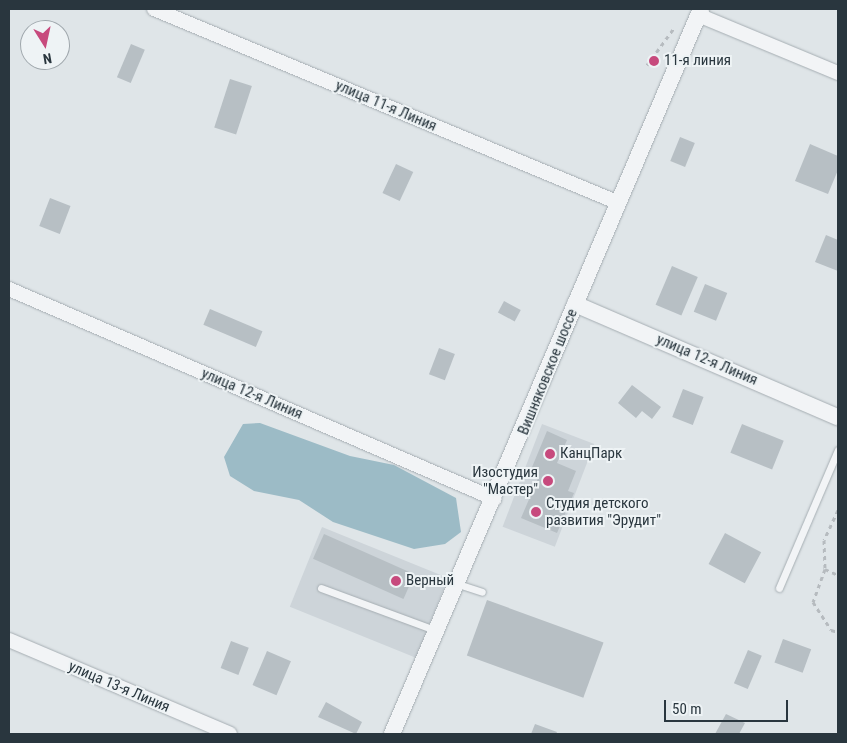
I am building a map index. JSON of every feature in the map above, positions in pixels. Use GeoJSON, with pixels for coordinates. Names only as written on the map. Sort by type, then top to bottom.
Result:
{"type":"FeatureCollection","features":[{"type":"Feature","properties":{"kind":"street","name":"улица 11-я Линия"},"geometry":{"type":"LineString","coordinates":[[154,9],[619,203]]}},
{"type":"Feature","properties":{"kind":"street","name":"Вишняковское шоссе"},"geometry":{"type":"LineString","coordinates":[[395,733],[496,499],[575,304],[700,12]]}},
{"type":"Feature","properties":{"kind":"street"},"geometry":{"type":"LineString","coordinates":[[700,12],[838,73]]}},
{"type":"Feature","properties":{"kind":"street","name":"улица 12-я Линия"},"geometry":{"type":"LineString","coordinates":[[9,289],[496,499]]}},
{"type":"Feature","properties":{"kind":"street","name":"улица 12-я Линия"},"geometry":{"type":"LineString","coordinates":[[575,304],[838,417]]}},
{"type":"Feature","properties":{"kind":"street","name":"улица 13-я Линия"},"geometry":{"type":"LineString","coordinates":[[9,640],[230,734]]}},
{"type":"Feature","properties":{"kind":"lane"},"geometry":{"type":"LineString","coordinates":[[778,588],[838,450]]}},
{"type":"Feature","properties":{"kind":"lane"},"geometry":{"type":"LineString","coordinates":[[458,584],[482,592]]}},
{"type":"Feature","properties":{"kind":"lane"},"geometry":{"type":"LineString","coordinates":[[321,588],[437,632]]}},
{"type":"Feature","properties":{"kind":"path"},"geometry":{"type":"LineString","coordinates":[[647,65],[676,25]]}},
{"type":"Feature","properties":{"kind":"path"},"geometry":{"type":"LineString","coordinates":[[838,510],[824,540],[825,569],[813,602],[831,630],[838,632]]}},
{"type":"Feature","properties":{"kind":"path"},"geometry":{"type":"LineString","coordinates":[[825,569],[838,575]]}},
{"type":"Feature","properties":{"kind":"shaded area"},"geometry":{"type":"Polygon","coordinates":[[[542,424],[594,444],[555,547],[503,527],[542,424]]]}},
{"type":"Feature","properties":{"kind":"shaded area"},"geometry":{"type":"Polygon","coordinates":[[[322,527],[448,578],[416,658],[290,607],[322,527]]]}},
{"type":"Feature","properties":{"kind":"water"},"geometry":{"type":"Polygon","coordinates":[[[260,423],[350,456],[394,465],[456,498],[461,532],[445,544],[414,549],[333,522],[299,500],[254,491],[230,476],[224,457],[243,424],[260,423]]]}},
{"type":"Feature","properties":{"kind":"building"},"geometry":{"type":"Polygon","coordinates":[[[131,44],[145,50],[131,83],[117,77],[131,44]]]}},
{"type":"Feature","properties":{"kind":"building"},"geometry":{"type":"Polygon","coordinates":[[[230,79],[252,86],[236,135],[214,128],[230,79]]]}},
{"type":"Feature","properties":{"kind":"building"},"geometry":{"type":"Polygon","coordinates":[[[680,137],[695,143],[685,167],[670,161],[680,137]]]}},
{"type":"Feature","properties":{"kind":"building"},"geometry":{"type":"Polygon","coordinates":[[[810,144],[838,156],[838,170],[828,194],[795,181],[810,144]]]}},
{"type":"Feature","properties":{"kind":"building"},"geometry":{"type":"Polygon","coordinates":[[[396,164],[413,172],[400,201],[382,193],[396,164]]]}},
{"type":"Feature","properties":{"kind":"building"},"geometry":{"type":"Polygon","coordinates":[[[50,198],[71,206],[60,234],[39,226],[50,198]]]}},
{"type":"Feature","properties":{"kind":"building"},"geometry":{"type":"Polygon","coordinates":[[[826,235],[838,240],[838,271],[815,262],[826,235]]]}},
{"type":"Feature","properties":{"kind":"building"},"geometry":{"type":"Polygon","coordinates":[[[672,266],[698,277],[681,316],[656,305],[672,266]]]}},
{"type":"Feature","properties":{"kind":"building"},"geometry":{"type":"Polygon","coordinates":[[[705,284],[727,293],[716,321],[694,312],[705,284]]]}},
{"type":"Feature","properties":{"kind":"building"},"geometry":{"type":"Polygon","coordinates":[[[504,301],[521,310],[515,321],[498,312],[504,301]]]}},
{"type":"Feature","properties":{"kind":"building"},"geometry":{"type":"Polygon","coordinates":[[[210,309],[262,331],[256,347],[203,325],[210,309]]]}},
{"type":"Feature","properties":{"kind":"building"},"geometry":{"type":"Polygon","coordinates":[[[439,348],[455,354],[445,380],[429,374],[439,348]]]}},
{"type":"Feature","properties":{"kind":"building"},"geometry":{"type":"Polygon","coordinates":[[[632,385],[661,407],[652,419],[642,411],[636,418],[618,403],[632,385]]]}},
{"type":"Feature","properties":{"kind":"building"},"geometry":{"type":"Polygon","coordinates":[[[683,389],[704,397],[693,425],[672,417],[683,389]]]}},
{"type":"Feature","properties":{"kind":"building"},"geometry":{"type":"Polygon","coordinates":[[[742,424],[784,441],[772,470],[730,453],[742,424]]]}},
{"type":"Feature","properties":{"kind":"building"},"geometry":{"type":"Polygon","coordinates":[[[547,431],[567,440],[557,463],[576,471],[568,491],[574,493],[557,533],[521,518],[539,476],[530,472],[547,431]]]}},
{"type":"Feature","properties":{"kind":"building"},"geometry":{"type":"Polygon","coordinates":[[[725,533],[761,552],[745,583],[709,564],[725,533]]]}},
{"type":"Feature","properties":{"kind":"building"},"geometry":{"type":"Polygon","coordinates":[[[324,534],[414,574],[403,599],[313,559],[324,534]]]}},
{"type":"Feature","properties":{"kind":"building"},"geometry":{"type":"Polygon","coordinates":[[[487,600],[604,642],[583,698],[467,655],[487,600]]]}},
{"type":"Feature","properties":{"kind":"building"},"geometry":{"type":"Polygon","coordinates":[[[783,639],[811,649],[803,673],[774,662],[783,639]]]}},
{"type":"Feature","properties":{"kind":"building"},"geometry":{"type":"Polygon","coordinates":[[[231,641],[249,648],[238,675],[221,668],[231,641]]]}},
{"type":"Feature","properties":{"kind":"building"},"geometry":{"type":"Polygon","coordinates":[[[748,650],[762,656],[748,689],[734,683],[748,650]]]}},
{"type":"Feature","properties":{"kind":"building"},"geometry":{"type":"Polygon","coordinates":[[[267,651],[291,661],[276,695],[253,685],[267,651]]]}},
{"type":"Feature","properties":{"kind":"building"},"geometry":{"type":"Polygon","coordinates":[[[326,702],[362,722],[356,734],[318,717],[326,702]]]}},
{"type":"Feature","properties":{"kind":"building"},"geometry":{"type":"Polygon","coordinates":[[[726,714],[745,723],[739,734],[715,734],[726,714]]]}},
{"type":"Feature","properties":{"kind":"building"},"geometry":{"type":"Polygon","coordinates":[[[535,724],[557,732],[556,734],[531,734],[535,724]]]}},
{"type":"Feature","properties":{"kind":"place","name":"11-я линия"},"geometry":{"type":"Point","coordinates":[654,61]}},
{"type":"Feature","properties":{"kind":"place","name":"КанцПарк"},"geometry":{"type":"Point","coordinates":[550,454]}},
{"type":"Feature","properties":{"kind":"place","name":"Изостудия \"Мастер\""},"geometry":{"type":"Point","coordinates":[548,481]}},
{"type":"Feature","properties":{"kind":"place","name":"Студия детского развития \"Эрудит\""},"geometry":{"type":"Point","coordinates":[536,512]}},
{"type":"Feature","properties":{"kind":"place","name":"Верный"},"geometry":{"type":"Point","coordinates":[396,581]}}]}
